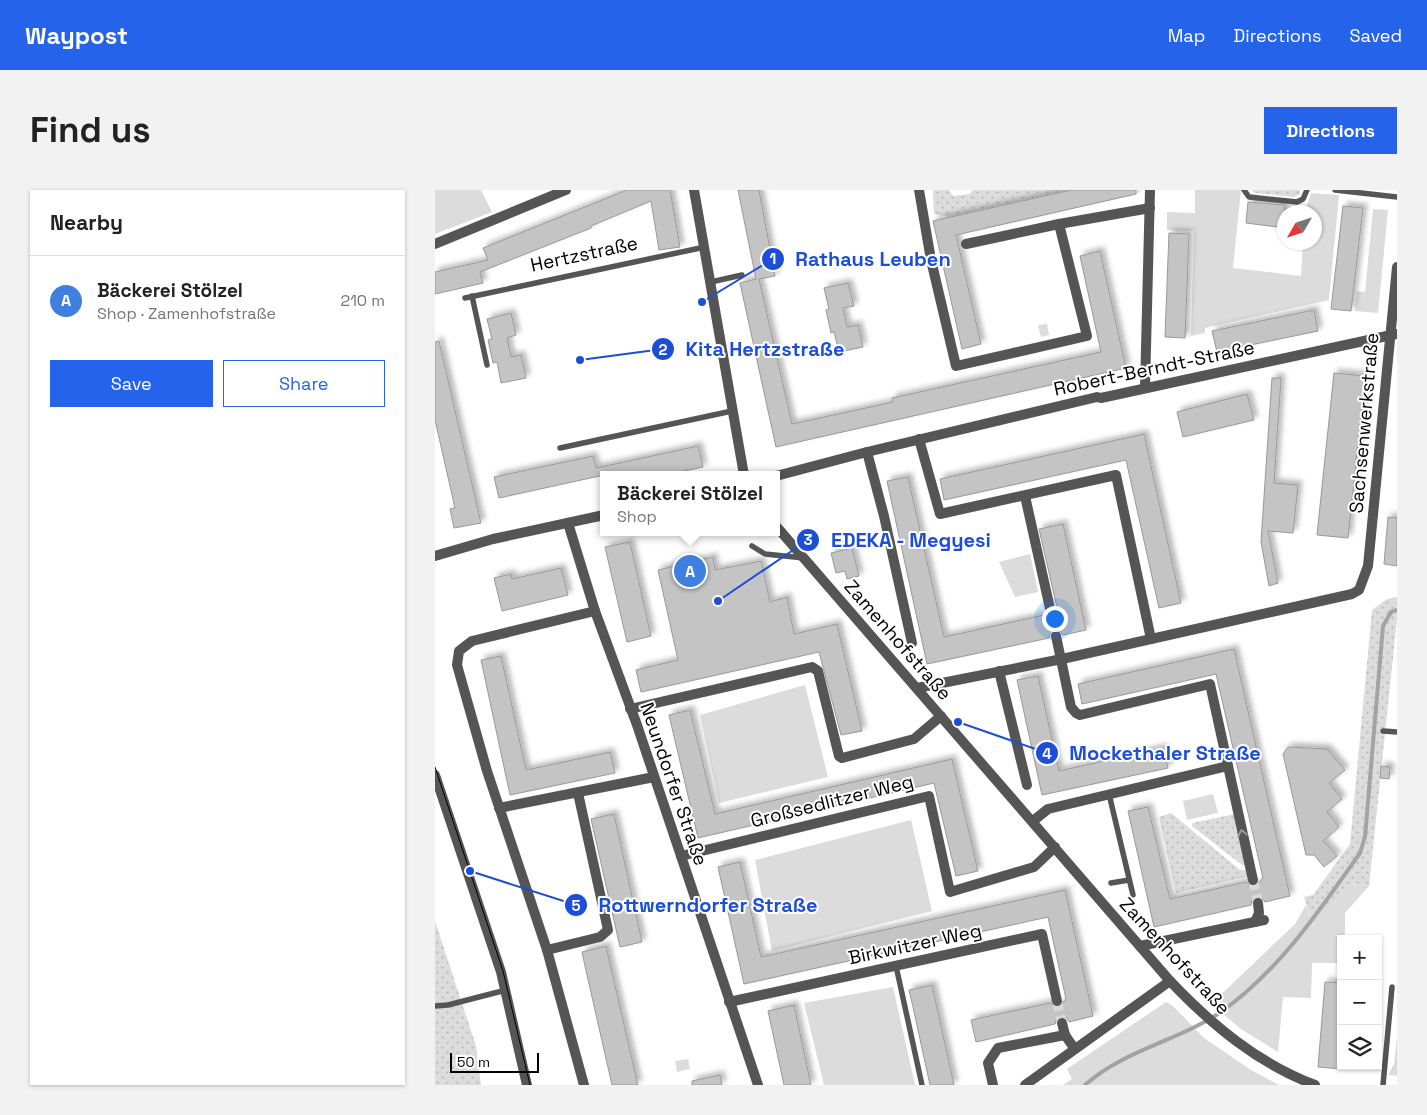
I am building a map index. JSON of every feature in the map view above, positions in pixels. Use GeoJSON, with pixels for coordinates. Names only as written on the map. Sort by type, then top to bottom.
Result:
{"type":"FeatureCollection","features":[{"type":"Feature","properties":{"kind":"street"},"geometry":{"type":"LineString","coordinates":[[435,244],[566,190]]}},
{"type":"Feature","properties":{"kind":"street"},"geometry":{"type":"LineString","coordinates":[[694,190],[743,471]]}},
{"type":"Feature","properties":{"kind":"street"},"geometry":{"type":"LineString","coordinates":[[919,190],[931,260],[956,366],[1087,336],[1059,224]]}},
{"type":"Feature","properties":{"kind":"street"},"geometry":{"type":"LineString","coordinates":[[1145,388],[1151,190]]}},
{"type":"Feature","properties":{"kind":"street"},"geometry":{"type":"LineString","coordinates":[[966,244],[1059,224],[1150,208]]}},
{"type":"Feature","properties":{"kind":"street","name":"Sachsenwerkstraße"},"geometry":{"type":"LineString","coordinates":[[1151,639],[1352,594],[1359,590],[1364,583],[1368,566],[1393,334],[1397,267]]}},
{"type":"Feature","properties":{"kind":"street","name":"Robert-Berndt-Straße"},"geometry":{"type":"LineString","coordinates":[[780,475],[919,439],[1097,397],[1101,398],[1393,334]]}},
{"type":"Feature","properties":{"kind":"street"},"geometry":{"type":"LineString","coordinates":[[917,688],[1151,639],[1116,475],[940,514],[919,439]]}},
{"type":"Feature","properties":{"kind":"street","name":"Zamenhofstraße"},"geometry":{"type":"LineString","coordinates":[[867,452],[884,516],[912,643]]}},
{"type":"Feature","properties":{"kind":"street"},"geometry":{"type":"LineString","coordinates":[[1025,496],[1051,614]]}},
{"type":"Feature","properties":{"kind":"street"},"geometry":{"type":"LineString","coordinates":[[435,556],[493,539],[600,516]]}},
{"type":"Feature","properties":{"kind":"street","name":"Neundorfer Straße"},"geometry":{"type":"LineString","coordinates":[[568,523],[595,611],[654,777],[758,1085]]}},
{"type":"Feature","properties":{"kind":"street","name":"Zamenhofstraße"},"geometry":{"type":"LineString","coordinates":[[780,531],[1170,981],[1217,1028],[1259,1057],[1315,1085]]}},
{"type":"Feature","properties":{"kind":"street"},"geometry":{"type":"LineString","coordinates":[[584,1085],[547,950],[499,808],[457,665],[459,651],[472,641],[595,611]]}},
{"type":"Feature","properties":{"kind":"street"},"geometry":{"type":"LineString","coordinates":[[1056,636],[1071,707],[1075,713],[1081,715],[1210,684],[1253,880]]}},
{"type":"Feature","properties":{"kind":"street"},"geometry":{"type":"LineString","coordinates":[[630,709],[812,666],[818,671],[839,756],[842,758],[915,739],[941,716]]}},
{"type":"Feature","properties":{"kind":"street"},"geometry":{"type":"LineString","coordinates":[[999,671],[1027,785]]}},
{"type":"Feature","properties":{"kind":"street"},"geometry":{"type":"LineString","coordinates":[[1033,821],[1048,809],[1228,766]]}},
{"type":"Feature","properties":{"kind":"street"},"geometry":{"type":"LineString","coordinates":[[435,775],[506,990],[527,1085]]}},
{"type":"Feature","properties":{"kind":"street"},"geometry":{"type":"LineString","coordinates":[[499,808],[654,777]]}},
{"type":"Feature","properties":{"kind":"street"},"geometry":{"type":"LineString","coordinates":[[547,950],[600,937],[608,930],[578,793]]}},
{"type":"Feature","properties":{"kind":"street","name":"Großsedlitzer Weg"},"geometry":{"type":"LineString","coordinates":[[681,856],[929,796],[951,892],[1034,867],[1055,847]]}},
{"type":"Feature","properties":{"kind":"street"},"geometry":{"type":"LineString","coordinates":[[1140,946],[1260,921],[1257,903]]}},
{"type":"Feature","properties":{"kind":"street","name":"Birkwitzer Weg"},"geometry":{"type":"LineString","coordinates":[[729,1002],[1042,934],[1057,1001]]}},
{"type":"Feature","properties":{"kind":"street"},"geometry":{"type":"LineString","coordinates":[[1025,1085],[1073,1048],[1170,981]]}},
{"type":"Feature","properties":{"kind":"street"},"geometry":{"type":"LineString","coordinates":[[1062,1023],[1065,1035],[1073,1048]]}},
{"type":"Feature","properties":{"kind":"street"},"geometry":{"type":"LineString","coordinates":[[993,1085],[988,1063],[998,1048],[1065,1035]]}},
{"type":"Feature","properties":{"kind":"lane"},"geometry":{"type":"LineString","coordinates":[[1244,190],[1249,196],[1297,202],[1303,199],[1307,190]]}},
{"type":"Feature","properties":{"kind":"lane"},"geometry":{"type":"LineString","coordinates":[[1335,190],[1397,197]]}},
{"type":"Feature","properties":{"kind":"lane","name":"Hertzstraße"},"geometry":{"type":"LineString","coordinates":[[465,298],[705,247]]}},
{"type":"Feature","properties":{"kind":"lane"},"geometry":{"type":"LineString","coordinates":[[711,282],[742,275]]}},
{"type":"Feature","properties":{"kind":"lane"},"geometry":{"type":"LineString","coordinates":[[472,296],[487,365]]}},
{"type":"Feature","properties":{"kind":"lane"},"geometry":{"type":"LineString","coordinates":[[560,448],[732,411]]}},
{"type":"Feature","properties":{"kind":"lane"},"geometry":{"type":"LineString","coordinates":[[752,546],[765,554],[804,558]]}},
{"type":"Feature","properties":{"kind":"lane"},"geometry":{"type":"LineString","coordinates":[[1383,731],[1397,732]]}},
{"type":"Feature","properties":{"kind":"lane"},"geometry":{"type":"LineString","coordinates":[[1109,794],[1133,895]]}},
{"type":"Feature","properties":{"kind":"lane"},"geometry":{"type":"LineString","coordinates":[[1111,883],[1129,880]]}},
{"type":"Feature","properties":{"kind":"lane"},"geometry":{"type":"LineString","coordinates":[[896,966],[921,1085]]}},
{"type":"Feature","properties":{"kind":"lane"},"geometry":{"type":"LineString","coordinates":[[1383,1085],[1392,988]]}},
{"type":"Feature","properties":{"kind":"lane"},"geometry":{"type":"LineString","coordinates":[[435,1006],[448,1005],[506,990]]}},
{"type":"Feature","properties":{"kind":"lane"},"geometry":{"type":"LineString","coordinates":[[1388,1025],[1397,1026]]}},
{"type":"Feature","properties":{"kind":"shaded area"},"geometry":{"type":"Polygon","coordinates":[[[435,190],[481,190],[492,212],[435,234],[435,190]]]}},
{"type":"Feature","properties":{"kind":"shaded area"},"geometry":{"type":"Polygon","coordinates":[[[933,190],[949,190],[953,196],[970,194],[973,190],[1071,190],[950,217],[934,214],[933,190]]]}},
{"type":"Feature","properties":{"kind":"shaded area"},"geometry":{"type":"Polygon","coordinates":[[[1195,190],[1241,190],[1233,268],[1301,276],[1303,250],[1322,250],[1322,205],[1307,205],[1311,193],[1339,195],[1329,300],[1205,328],[1205,333],[1191,336],[1194,231],[1167,230],[1167,212],[1195,213],[1195,190]]]}},
{"type":"Feature","properties":{"kind":"shaded area"},"geometry":{"type":"Polygon","coordinates":[[[1251,190],[1300,190],[1300,194],[1294,197],[1255,193],[1251,190]]]}},
{"type":"Feature","properties":{"kind":"shaded area"},"geometry":{"type":"Polygon","coordinates":[[[1373,209],[1388,210],[1378,313],[1355,311],[1357,291],[1365,292],[1373,209]]]}},
{"type":"Feature","properties":{"kind":"shaded area"},"geometry":{"type":"Polygon","coordinates":[[[1047,324],[1049,335],[1041,337],[1038,325],[1047,324]]]}},
{"type":"Feature","properties":{"kind":"shaded area"},"geometry":{"type":"Polygon","coordinates":[[[1030,554],[1038,592],[1015,597],[999,562],[1030,554]]]}},
{"type":"Feature","properties":{"kind":"shaded area"},"geometry":{"type":"Polygon","coordinates":[[[1397,597],[1397,619],[1369,886],[1351,884],[1313,927],[1304,897],[1313,895],[1350,844],[1372,610],[1387,599],[1397,597]]]}},
{"type":"Feature","properties":{"kind":"shaded area"},"geometry":{"type":"Polygon","coordinates":[[[805,685],[828,777],[719,803],[700,715],[805,685]]]}},
{"type":"Feature","properties":{"kind":"shaded area"},"geometry":{"type":"Polygon","coordinates":[[[1213,794],[1218,813],[1187,820],[1183,801],[1213,794]]]}},
{"type":"Feature","properties":{"kind":"shaded area"},"geometry":{"type":"Polygon","coordinates":[[[1171,813],[1240,870],[1248,870],[1249,876],[1176,893],[1159,817],[1171,813]]]}},
{"type":"Feature","properties":{"kind":"shaded area"},"geometry":{"type":"Polygon","coordinates":[[[1235,814],[1247,866],[1242,865],[1192,826],[1192,823],[1235,814]]]}},
{"type":"Feature","properties":{"kind":"shaded area"},"geometry":{"type":"Polygon","coordinates":[[[911,820],[932,911],[772,951],[755,860],[911,820]]]}},
{"type":"Feature","properties":{"kind":"shaded area"},"geometry":{"type":"Polygon","coordinates":[[[1351,884],[1369,886],[1345,913],[1345,935],[1337,935],[1337,963],[1312,963],[1311,998],[1283,997],[1278,1052],[1241,1029],[1211,1004],[1295,924],[1306,905],[1313,927],[1351,884]]]}},
{"type":"Feature","properties":{"kind":"shaded area"},"geometry":{"type":"Polygon","coordinates":[[[435,921],[476,1046],[481,1085],[435,1085],[435,921]]]}},
{"type":"Feature","properties":{"kind":"shaded area"},"geometry":{"type":"Polygon","coordinates":[[[893,987],[915,1085],[824,1085],[804,1003],[893,987]]]}},
{"type":"Feature","properties":{"kind":"shaded area"},"geometry":{"type":"Polygon","coordinates":[[[1166,1002],[1173,1006],[1204,1038],[1251,1070],[1279,1085],[1063,1085],[1072,1079],[1067,1069],[1166,1002]]]}},
{"type":"Feature","properties":{"kind":"shaded area"},"geometry":{"type":"Polygon","coordinates":[[[1397,1037],[1397,1076],[1388,1075],[1394,1065],[1397,1037]]]}},
{"type":"Feature","properties":{"kind":"shaded area"},"geometry":{"type":"Polygon","coordinates":[[[688,1059],[690,1069],[677,1072],[675,1061],[688,1059]]]}},
{"type":"Feature","properties":{"kind":"building"},"geometry":{"type":"Polygon","coordinates":[[[627,190],[670,190],[680,247],[659,250],[651,201],[591,226],[591,228],[480,272],[483,283],[435,294],[435,272],[488,260],[483,248],[627,190]]]}},
{"type":"Feature","properties":{"kind":"building"},"geometry":{"type":"Polygon","coordinates":[[[738,190],[759,190],[775,276],[759,279],[792,424],[893,402],[892,398],[1101,352],[1080,256],[1100,251],[1126,368],[776,447],[740,283],[756,279],[738,190]]]}},
{"type":"Feature","properties":{"kind":"building"},"geometry":{"type":"Polygon","coordinates":[[[1071,190],[1136,190],[1136,194],[956,235],[981,344],[962,349],[933,221],[1071,190]]]}},
{"type":"Feature","properties":{"kind":"building"},"geometry":{"type":"Polygon","coordinates":[[[1248,202],[1285,205],[1277,205],[1277,227],[1246,223],[1248,202]]]}},
{"type":"Feature","properties":{"kind":"building"},"geometry":{"type":"Polygon","coordinates":[[[1343,206],[1363,208],[1351,311],[1331,309],[1343,206]]]}},
{"type":"Feature","properties":{"kind":"building"},"geometry":{"type":"Polygon","coordinates":[[[1169,233],[1189,234],[1185,338],[1165,337],[1169,233]]]}},
{"type":"Feature","properties":{"kind":"building"},"geometry":{"type":"Polygon","coordinates":[[[848,283],[854,306],[843,308],[847,327],[858,325],[863,347],[839,352],[834,332],[831,333],[826,310],[829,309],[824,288],[848,283]]]}},
{"type":"Feature","properties":{"kind":"building"},"geometry":{"type":"Polygon","coordinates":[[[1314,310],[1318,331],[1217,352],[1212,331],[1314,310]]]}},
{"type":"Feature","properties":{"kind":"building"},"geometry":{"type":"Polygon","coordinates":[[[511,313],[516,335],[507,338],[511,357],[521,355],[526,378],[501,383],[497,362],[493,363],[488,340],[492,339],[487,319],[511,313]]]}},
{"type":"Feature","properties":{"kind":"building"},"geometry":{"type":"Polygon","coordinates":[[[439,341],[481,523],[454,528],[450,509],[455,508],[435,420],[435,342],[439,341]]]}},
{"type":"Feature","properties":{"kind":"building"},"geometry":{"type":"Polygon","coordinates":[[[1334,373],[1365,376],[1348,538],[1317,535],[1334,373]]]}},
{"type":"Feature","properties":{"kind":"building"},"geometry":{"type":"Polygon","coordinates":[[[1272,378],[1281,378],[1274,483],[1298,485],[1293,533],[1268,531],[1278,583],[1269,586],[1261,542],[1272,378]]]}},
{"type":"Feature","properties":{"kind":"building"},"geometry":{"type":"Polygon","coordinates":[[[1247,394],[1254,420],[1183,437],[1177,412],[1247,394]]]}},
{"type":"Feature","properties":{"kind":"building"},"geometry":{"type":"Polygon","coordinates":[[[1144,434],[1181,603],[1159,608],[1126,460],[944,500],[940,479],[1144,434]]]}},
{"type":"Feature","properties":{"kind":"building"},"geometry":{"type":"Polygon","coordinates":[[[698,446],[703,467],[684,471],[600,471],[600,476],[499,498],[494,477],[593,456],[596,468],[698,446]]]}},
{"type":"Feature","properties":{"kind":"building"},"geometry":{"type":"Polygon","coordinates":[[[908,477],[944,637],[1044,615],[1049,620],[1056,618],[1058,612],[1039,529],[1063,524],[1086,630],[1063,635],[1059,630],[1054,629],[1050,633],[1049,638],[927,664],[887,481],[908,477]]]}},
{"type":"Feature","properties":{"kind":"building"},"geometry":{"type":"Polygon","coordinates":[[[1388,517],[1397,518],[1397,566],[1384,564],[1388,517]]]}},
{"type":"Feature","properties":{"kind":"building"},"geometry":{"type":"Polygon","coordinates":[[[630,542],[651,636],[627,642],[605,547],[630,542]]]}},
{"type":"Feature","properties":{"kind":"building"},"geometry":{"type":"Polygon","coordinates":[[[852,548],[859,576],[847,579],[845,571],[836,573],[831,553],[852,548]]]}},
{"type":"Feature","properties":{"kind":"building"},"geometry":{"type":"Polygon","coordinates":[[[713,557],[715,570],[761,561],[770,602],[787,597],[794,634],[837,624],[862,731],[841,735],[819,652],[641,692],[636,670],[678,660],[658,570],[713,557]]]}},
{"type":"Feature","properties":{"kind":"building"},"geometry":{"type":"Polygon","coordinates":[[[561,568],[568,595],[502,611],[494,578],[511,574],[512,579],[561,568]]]}},
{"type":"Feature","properties":{"kind":"building"},"geometry":{"type":"Polygon","coordinates":[[[1234,649],[1290,896],[1265,902],[1261,897],[1257,896],[1252,900],[1251,905],[1154,927],[1128,811],[1148,807],[1170,899],[1246,882],[1250,886],[1255,887],[1263,878],[1216,674],[1082,704],[1078,684],[1234,649]]]}},
{"type":"Feature","properties":{"kind":"building"},"geometry":{"type":"Polygon","coordinates":[[[501,656],[526,770],[610,752],[615,773],[510,795],[481,660],[501,656]]]}},
{"type":"Feature","properties":{"kind":"building"},"geometry":{"type":"Polygon","coordinates":[[[1038,676],[1059,771],[1163,748],[1168,768],[1042,795],[1017,680],[1038,676]]]}},
{"type":"Feature","properties":{"kind":"building"},"geometry":{"type":"Polygon","coordinates":[[[690,710],[715,814],[952,759],[978,871],[956,876],[934,783],[698,838],[669,715],[690,710]]]}},
{"type":"Feature","properties":{"kind":"building"},"geometry":{"type":"Polygon","coordinates":[[[1288,747],[1327,749],[1345,770],[1329,783],[1342,799],[1327,812],[1339,827],[1323,841],[1337,856],[1324,867],[1314,855],[1306,855],[1283,754],[1288,747]]]}},
{"type":"Feature","properties":{"kind":"building"},"geometry":{"type":"Polygon","coordinates":[[[1381,766],[1390,767],[1389,779],[1380,778],[1381,766]]]}},
{"type":"Feature","properties":{"kind":"building"},"geometry":{"type":"Polygon","coordinates":[[[614,814],[642,942],[620,947],[591,819],[614,814]]]}},
{"type":"Feature","properties":{"kind":"building"},"geometry":{"type":"Polygon","coordinates":[[[740,862],[761,957],[1065,890],[1093,1016],[1069,1022],[1067,1018],[1061,1016],[1057,1018],[1055,1024],[976,1042],[971,1020],[1050,1003],[1058,1008],[1066,999],[1048,917],[744,984],[718,867],[740,862]]]}},
{"type":"Feature","properties":{"kind":"building"},"geometry":{"type":"Polygon","coordinates":[[[606,946],[638,1085],[612,1085],[582,952],[606,946]]]}},
{"type":"Feature","properties":{"kind":"building"},"geometry":{"type":"Polygon","coordinates":[[[1325,982],[1337,983],[1337,1069],[1318,1067],[1325,982]]]}},
{"type":"Feature","properties":{"kind":"building"},"geometry":{"type":"Polygon","coordinates":[[[932,985],[954,1085],[930,1085],[909,990],[932,985]]]}},
{"type":"Feature","properties":{"kind":"building"},"geometry":{"type":"Polygon","coordinates":[[[794,1005],[811,1085],[784,1085],[768,1011],[794,1005]]]}},
{"type":"Feature","properties":{"kind":"building"},"geometry":{"type":"Polygon","coordinates":[[[720,1075],[722,1085],[692,1085],[692,1081],[720,1075]]]}},
{"type":"Feature","properties":{"kind":"waterway"},"geometry":{"type":"LineString","coordinates":[[1085,1085],[1117,1063],[1204,1022],[1242,996],[1280,959],[1314,918],[1360,853],[1365,837],[1383,626],[1391,612],[1397,610]]}},
{"type":"Feature","properties":{"kind":"tunnel"},"geometry":{"type":"LineString","coordinates":[[1051,613],[1056,636]]}},
{"type":"Feature","properties":{"kind":"tunnel"},"geometry":{"type":"LineString","coordinates":[[1253,880],[1258,903]]}},
{"type":"Feature","properties":{"kind":"tunnel"},"geometry":{"type":"LineString","coordinates":[[1057,1001],[1062,1023]]}},
{"type":"Feature","properties":{"kind":"tram line"},"geometry":{"type":"LineString","coordinates":[[435,767],[503,971],[530,1085]]}},
{"type":"Feature","properties":{"kind":"place","name":"Rathaus Leuben"},"geometry":{"type":"Point","coordinates":[702,302]}},
{"type":"Feature","properties":{"kind":"place","name":"Kita Hertzstraße"},"geometry":{"type":"Point","coordinates":[580,360]}},
{"type":"Feature","properties":{"kind":"place","name":"Bäckerei Stölzel"},"geometry":{"type":"Point","coordinates":[690,571]}},
{"type":"Feature","properties":{"kind":"place","name":"EDEKA - Megyesi"},"geometry":{"type":"Point","coordinates":[718,601]}},
{"type":"Feature","properties":{"kind":"place","name":"Mockethaler Straße"},"geometry":{"type":"Point","coordinates":[958,722]}},
{"type":"Feature","properties":{"kind":"place","name":"Rottwerndorfer Straße"},"geometry":{"type":"Point","coordinates":[470,871]}}]}
